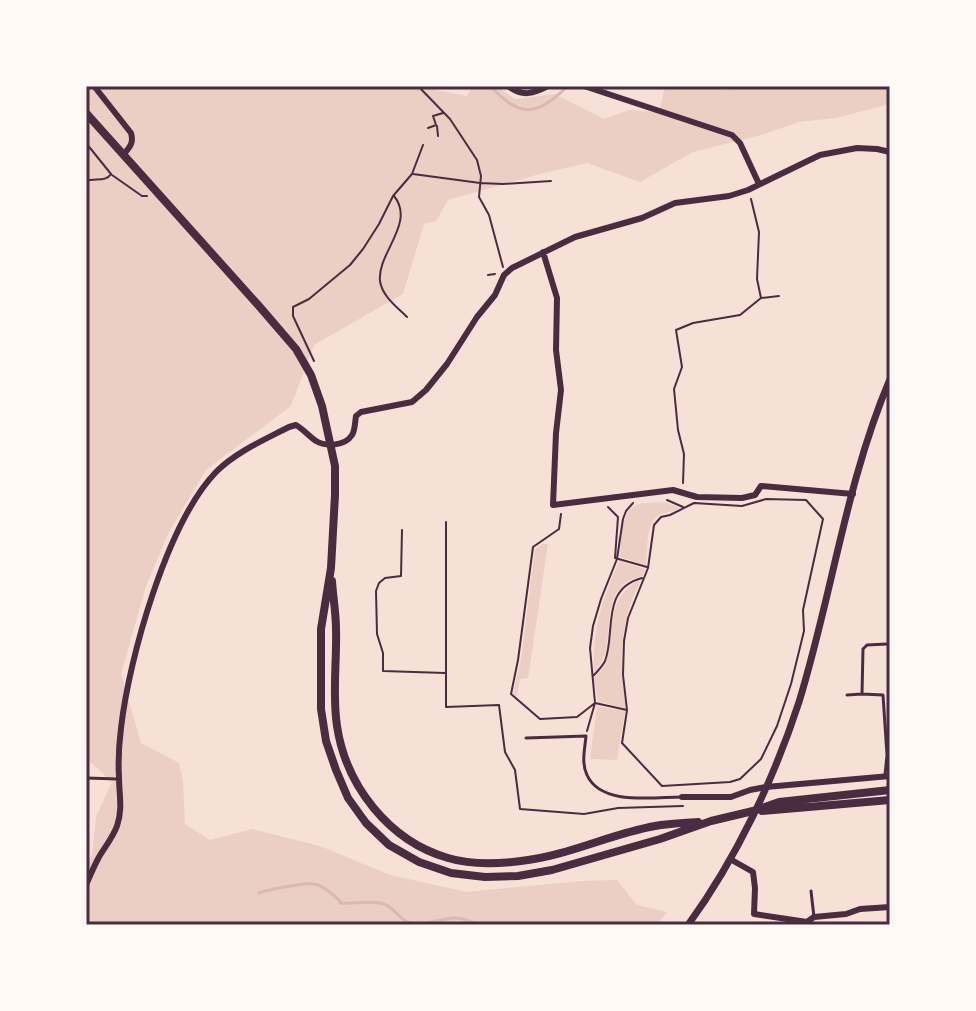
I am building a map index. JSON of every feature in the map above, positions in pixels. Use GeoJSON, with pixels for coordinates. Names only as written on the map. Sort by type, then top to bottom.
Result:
{"type":"FeatureCollection","features":[{"type":"Feature","properties":{"kind":"main road"},"geometry":{"type":"LineString","coordinates":[[86,113],[259,306],[296,349],[307,369],[322,406],[335,466],[331,568],[321,629],[321,709],[326,741],[348,798],[366,823],[389,845],[419,862],[451,873],[485,877],[518,876],[552,870],[779,802],[890,790]]}},
{"type":"Feature","properties":{"kind":"main road"},"geometry":{"type":"LineString","coordinates":[[331,568],[336,630],[333,693],[337,730],[347,763],[362,792],[378,815],[399,834],[449,859],[497,863],[545,857],[656,825],[711,821]]}},
{"type":"Feature","properties":{"kind":"main road"},"geometry":{"type":"LineString","coordinates":[[753,811],[890,800]]}},
{"type":"Feature","properties":{"kind":"street"},"geometry":{"type":"LineString","coordinates":[[94,86],[131,133],[132,146],[123,155]]}},
{"type":"Feature","properties":{"kind":"street"},"geometry":{"type":"LineString","coordinates":[[508,86],[516,92],[532,94],[548,86]]}},
{"type":"Feature","properties":{"kind":"street"},"geometry":{"type":"LineString","coordinates":[[584,86],[732,135],[740,143],[759,184]]}},
{"type":"Feature","properties":{"kind":"street"},"geometry":{"type":"LineString","coordinates":[[86,885],[117,826],[121,807],[121,724],[136,650],[155,591],[172,546],[198,494],[229,461],[296,425],[321,444],[332,445],[351,438],[356,416],[361,412],[412,402],[447,364],[495,295],[506,273],[575,237],[642,218],[675,203],[729,196],[748,190],[820,155],[857,148],[890,152]]}},
{"type":"Feature","properties":{"kind":"street"},"geometry":{"type":"LineString","coordinates":[[543,252],[557,298],[556,350],[561,390],[553,505],[673,490],[697,497],[742,498],[755,495],[761,486],[853,494]]}},
{"type":"Feature","properties":{"kind":"street"},"geometry":{"type":"LineString","coordinates":[[688,925],[730,859],[785,742],[800,698],[865,449],[890,379]]}},
{"type":"Feature","properties":{"kind":"street"},"geometry":{"type":"LineString","coordinates":[[682,797],[731,797],[766,787],[888,776]]}},
{"type":"Feature","properties":{"kind":"street"},"geometry":{"type":"LineString","coordinates":[[730,859],[753,872],[754,914],[807,922],[814,917],[890,907]]}},
{"type":"Feature","properties":{"kind":"lane"},"geometry":{"type":"LineString","coordinates":[[878,637],[878,645]]}},
{"type":"Feature","properties":{"kind":"lane"},"geometry":{"type":"LineString","coordinates":[[862,694],[863,649],[867,645],[887,644]]}},
{"type":"Feature","properties":{"kind":"lane"},"geometry":{"type":"LineString","coordinates":[[847,695],[883,695],[888,776]]}},
{"type":"Feature","properties":{"kind":"lane"},"geometry":{"type":"LineString","coordinates":[[526,738],[586,736],[584,765],[587,776],[606,794],[617,797],[682,797]]}},
{"type":"Feature","properties":{"kind":"lane"},"geometry":{"type":"LineString","coordinates":[[86,778],[119,779]]}},
{"type":"Feature","properties":{"kind":"lane"},"geometry":{"type":"LineString","coordinates":[[811,891],[814,917]]}},
{"type":"Feature","properties":{"kind":"path"},"geometry":{"type":"LineString","coordinates":[[418,86],[450,119],[477,160],[481,176],[479,197],[489,215],[506,273]]}},
{"type":"Feature","properties":{"kind":"path"},"geometry":{"type":"LineString","coordinates":[[438,136],[433,116],[444,113]]}},
{"type":"Feature","properties":{"kind":"path"},"geometry":{"type":"LineString","coordinates":[[428,128],[436,125]]}},
{"type":"Feature","properties":{"kind":"path"},"geometry":{"type":"LineString","coordinates":[[86,143],[111,174],[142,196],[162,196]]}},
{"type":"Feature","properties":{"kind":"path"},"geometry":{"type":"LineString","coordinates":[[307,369],[316,363],[293,316],[293,307],[309,299],[350,265],[379,224],[393,196],[412,174],[423,145]]}},
{"type":"Feature","properties":{"kind":"path"},"geometry":{"type":"LineString","coordinates":[[86,181],[108,179],[111,174]]}},
{"type":"Feature","properties":{"kind":"path"},"geometry":{"type":"LineString","coordinates":[[412,174],[480,183],[551,181]]}},
{"type":"Feature","properties":{"kind":"path"},"geometry":{"type":"LineString","coordinates":[[748,190],[759,232],[757,279],[761,298]]}},
{"type":"Feature","properties":{"kind":"path"},"geometry":{"type":"LineString","coordinates":[[393,196],[398,200],[401,218],[381,268],[380,281],[387,297],[407,317]]}},
{"type":"Feature","properties":{"kind":"path"},"geometry":{"type":"LineString","coordinates":[[683,492],[684,454],[674,389],[682,367],[676,330],[693,323],[740,315],[761,298],[779,296]]}},
{"type":"Feature","properties":{"kind":"path"},"geometry":{"type":"LineString","coordinates":[[665,499],[685,508]]}},
{"type":"Feature","properties":{"kind":"path"},"geometry":{"type":"LineString","coordinates":[[766,499],[806,500],[823,519],[803,610],[804,631],[791,684],[765,755],[740,779],[662,786],[622,743],[627,710],[623,675],[624,641],[628,618],[648,568],[654,525],[661,517],[694,503],[742,506],[766,499]]}},
{"type":"Feature","properties":{"kind":"path"},"geometry":{"type":"LineString","coordinates":[[586,736],[595,703],[590,648],[593,626],[617,559],[623,519],[635,502]]}},
{"type":"Feature","properties":{"kind":"path"},"geometry":{"type":"LineString","coordinates":[[604,505],[614,510],[618,517],[617,559]]}},
{"type":"Feature","properties":{"kind":"path"},"geometry":{"type":"LineString","coordinates":[[561,512],[559,529],[533,547],[511,694],[540,719],[577,717],[595,703]]}},
{"type":"Feature","properties":{"kind":"path"},"geometry":{"type":"LineString","coordinates":[[446,522],[446,707],[499,705],[505,752],[515,770],[520,809],[584,814],[618,808],[683,806]]}},
{"type":"Feature","properties":{"kind":"path"},"geometry":{"type":"LineString","coordinates":[[402,530],[401,576],[385,578],[376,591],[377,634],[383,653],[383,671],[446,673]]}},
{"type":"Feature","properties":{"kind":"path"},"geometry":{"type":"LineString","coordinates":[[617,559],[648,568]]}},
{"type":"Feature","properties":{"kind":"path"},"geometry":{"type":"LineString","coordinates":[[592,677],[605,661],[615,601],[628,584],[644,577]]}},
{"type":"Feature","properties":{"kind":"path"},"geometry":{"type":"LineString","coordinates":[[595,703],[627,710]]}},
{"type":"Feature","properties":{"kind":"shaded area"},"geometry":{"type":"Polygon","coordinates":[[[86,86],[414,86],[467,96],[472,86],[497,86],[515,99],[555,94],[604,119],[629,110],[659,112],[665,86],[711,86],[726,90],[747,86],[890,86],[890,104],[836,118],[799,122],[693,152],[640,182],[587,163],[448,200],[436,221],[424,224],[403,294],[314,345],[291,406],[206,470],[169,532],[146,586],[121,674],[141,743],[179,763],[185,824],[210,840],[252,829],[320,846],[390,875],[467,892],[617,880],[637,905],[667,912],[657,925],[86,925],[86,867],[92,855],[96,817],[112,782],[89,761],[86,762],[86,86]]]}},
{"type":"Feature","properties":{"kind":"shaded area"},"geometry":{"type":"Polygon","coordinates":[[[665,502],[680,508],[661,514],[652,523],[646,565],[620,557],[623,526],[628,512],[639,504],[665,502]]]}},
{"type":"Feature","properties":{"kind":"shaded area"},"geometry":{"type":"Polygon","coordinates":[[[548,544],[528,678],[520,679],[517,696],[513,694],[521,659],[535,549],[548,544]]]}},
{"type":"Feature","properties":{"kind":"shaded area"},"geometry":{"type":"Polygon","coordinates":[[[619,561],[646,569],[642,576],[626,583],[617,593],[612,605],[606,648],[594,672],[599,615],[619,561]]]}},
{"type":"Feature","properties":{"kind":"shaded area"},"geometry":{"type":"Polygon","coordinates":[[[638,581],[622,644],[626,708],[598,702],[594,678],[606,663],[613,616],[619,599],[638,581]]]}},
{"type":"Feature","properties":{"kind":"shaded area"},"geometry":{"type":"Polygon","coordinates":[[[597,706],[625,711],[617,760],[590,759],[597,706]]]}},
{"type":"Feature","properties":{"kind":"waterway"},"geometry":{"type":"LineString","coordinates":[[490,86],[511,104],[529,110],[547,103],[568,86]]}},
{"type":"Feature","properties":{"kind":"waterway"},"geometry":{"type":"LineString","coordinates":[[259,893],[294,885],[316,884],[340,903],[384,904],[410,923],[458,918],[482,925]]}}]}
